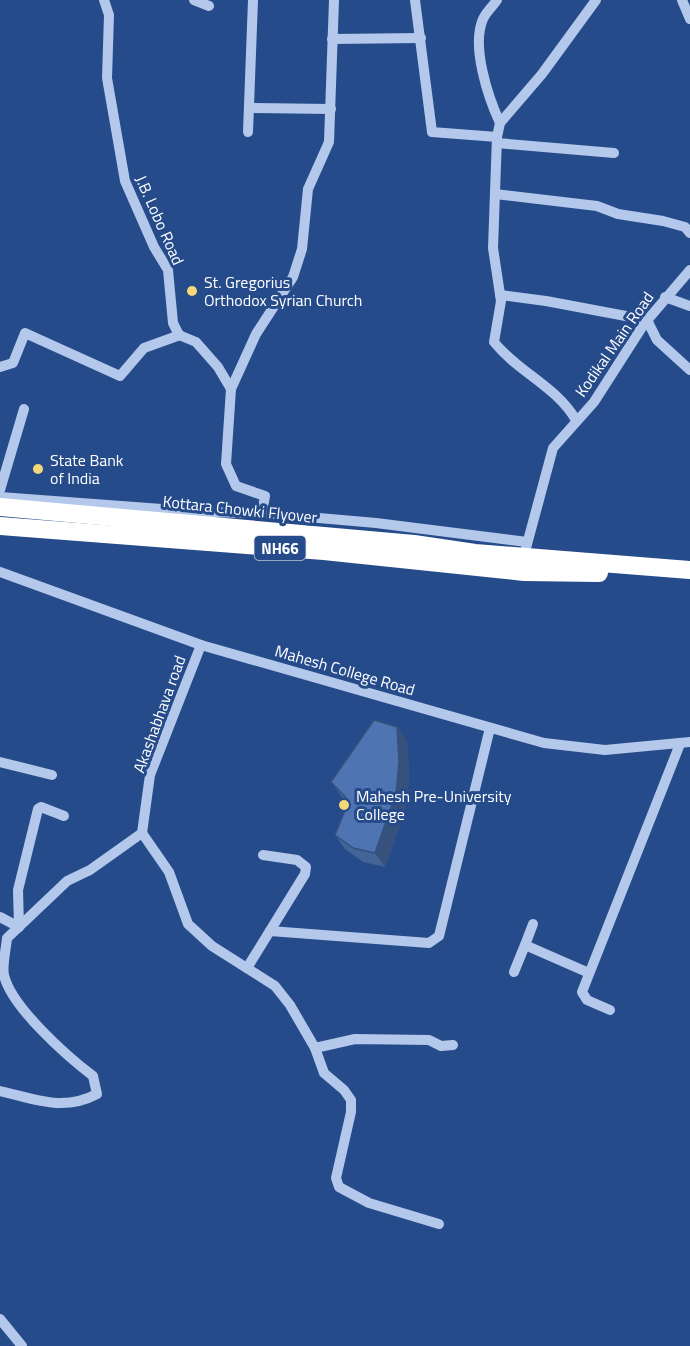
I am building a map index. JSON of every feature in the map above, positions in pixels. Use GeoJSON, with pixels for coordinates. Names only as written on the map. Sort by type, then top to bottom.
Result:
{"type":"FeatureCollection","features":[{"type":"Feature","properties":{"kind":"highway","name":"Kottara Chowki Flyover"},"geometry":{"type":"LineString","coordinates":[[0,507],[414,544],[475,553],[525,557]]}},
{"type":"Feature","properties":{"kind":"highway","name":"NH66"},"geometry":{"type":"LineString","coordinates":[[0,526],[324,550],[525,557],[690,570]]}},
{"type":"Feature","properties":{"kind":"highway","name":"NH66"},"geometry":{"type":"LineString","coordinates":[[525,557],[690,581]]}},
{"type":"Feature","properties":{"kind":"street","name":"J.B. Lobo Road"},"geometry":{"type":"LineString","coordinates":[[104,0],[109,15],[107,78],[125,181],[154,247],[168,270],[172,323],[180,335]]}},
{"type":"Feature","properties":{"kind":"street"},"geometry":{"type":"LineString","coordinates":[[194,0],[209,6]]}},
{"type":"Feature","properties":{"kind":"street"},"geometry":{"type":"LineString","coordinates":[[248,132],[253,0]]}},
{"type":"Feature","properties":{"kind":"street"},"geometry":{"type":"LineString","coordinates":[[262,513],[265,495],[236,486],[226,464],[231,389],[256,334],[294,277],[302,249],[308,189],[329,142],[334,0]]}},
{"type":"Feature","properties":{"kind":"street"},"geometry":{"type":"LineString","coordinates":[[415,0],[432,132],[614,153]]}},
{"type":"Feature","properties":{"kind":"street"},"geometry":{"type":"LineString","coordinates":[[497,0],[483,19],[480,48],[488,96],[500,123]]}},
{"type":"Feature","properties":{"kind":"street"},"geometry":{"type":"LineString","coordinates":[[576,420],[570,409],[533,375],[504,354],[494,342],[500,295],[493,248],[497,140],[500,123],[542,74],[596,0]]}},
{"type":"Feature","properties":{"kind":"street"},"geometry":{"type":"LineString","coordinates":[[682,0],[690,19]]}},
{"type":"Feature","properties":{"kind":"street"},"geometry":{"type":"LineString","coordinates":[[333,39],[421,38]]}},
{"type":"Feature","properties":{"kind":"street"},"geometry":{"type":"LineString","coordinates":[[249,108],[331,109]]}},
{"type":"Feature","properties":{"kind":"street"},"geometry":{"type":"LineString","coordinates":[[495,194],[597,206],[618,214],[685,227],[690,232]]}},
{"type":"Feature","properties":{"kind":"street","name":"Kodikal Main Road"},"geometry":{"type":"LineString","coordinates":[[525,557],[553,448],[594,402],[646,320],[690,270]]}},
{"type":"Feature","properties":{"kind":"street"},"geometry":{"type":"LineString","coordinates":[[500,295],[546,300],[646,320],[657,340],[690,370]]}},
{"type":"Feature","properties":{"kind":"street"},"geometry":{"type":"LineString","coordinates":[[665,297],[690,306]]}},
{"type":"Feature","properties":{"kind":"street"},"geometry":{"type":"LineString","coordinates":[[0,368],[13,363],[25,333],[120,376],[144,348],[180,335],[196,342],[218,367],[231,389]]}},
{"type":"Feature","properties":{"kind":"street"},"geometry":{"type":"LineString","coordinates":[[0,490],[24,409]]}},
{"type":"Feature","properties":{"kind":"street"},"geometry":{"type":"LineString","coordinates":[[0,497],[202,512],[262,513],[376,523],[525,557]]}},
{"type":"Feature","properties":{"kind":"street","name":"Mahesh College Road"},"geometry":{"type":"LineString","coordinates":[[0,572],[201,645],[544,744],[604,750],[685,743]]}},
{"type":"Feature","properties":{"kind":"street","name":"Akashabhava road"},"geometry":{"type":"LineString","coordinates":[[142,833],[150,775],[201,645]]}},
{"type":"Feature","properties":{"kind":"street"},"geometry":{"type":"LineString","coordinates":[[270,931],[429,943],[436,941],[490,728]]}},
{"type":"Feature","properties":{"kind":"street"},"geometry":{"type":"LineString","coordinates":[[610,1010],[583,996],[589,973],[685,743]]}},
{"type":"Feature","properties":{"kind":"street"},"geometry":{"type":"LineString","coordinates":[[0,762],[52,774]]}},
{"type":"Feature","properties":{"kind":"street"},"geometry":{"type":"LineString","coordinates":[[19,927],[18,890],[38,809],[41,807],[64,816]]}},
{"type":"Feature","properties":{"kind":"street"},"geometry":{"type":"LineString","coordinates":[[0,1091],[59,1105],[81,1102],[97,1094],[93,1076],[61,1052],[16,998],[4,975],[7,938],[26,917],[66,881],[90,870],[142,833],[169,872],[188,924],[212,946],[282,994],[315,1048],[324,1073],[344,1090],[351,1100],[351,1112],[336,1178],[339,1187],[369,1203],[439,1224]]}},
{"type":"Feature","properties":{"kind":"street"},"geometry":{"type":"LineString","coordinates":[[247,968],[305,874],[306,867],[297,860],[262,855]]}},
{"type":"Feature","properties":{"kind":"street"},"geometry":{"type":"LineString","coordinates":[[0,917],[19,927]]}},
{"type":"Feature","properties":{"kind":"street"},"geometry":{"type":"LineString","coordinates":[[514,972],[533,924]]}},
{"type":"Feature","properties":{"kind":"street"},"geometry":{"type":"LineString","coordinates":[[525,945],[589,973]]}},
{"type":"Feature","properties":{"kind":"street"},"geometry":{"type":"LineString","coordinates":[[315,1048],[355,1039],[429,1040],[441,1046],[453,1045]]}},
{"type":"Feature","properties":{"kind":"street"},"geometry":{"type":"LineString","coordinates":[[0,1319],[22,1346]]}},
{"type":"Feature","properties":{"kind":"building"},"geometry":{"type":"Polygon","coordinates":[[[374,720],[397,727],[399,762],[396,793],[375,853],[353,848],[335,835],[349,801],[331,782],[374,720]]]}},
{"type":"Feature","properties":{"kind":"place","name":"St. Gregorius Orthodox Syrian Church"},"geometry":{"type":"Point","coordinates":[192,291]}},
{"type":"Feature","properties":{"kind":"place","name":"State Bank of India"},"geometry":{"type":"Point","coordinates":[38,469]}},
{"type":"Feature","properties":{"kind":"place","name":"Mahesh Pre-University College"},"geometry":{"type":"Point","coordinates":[344,805]}}]}
